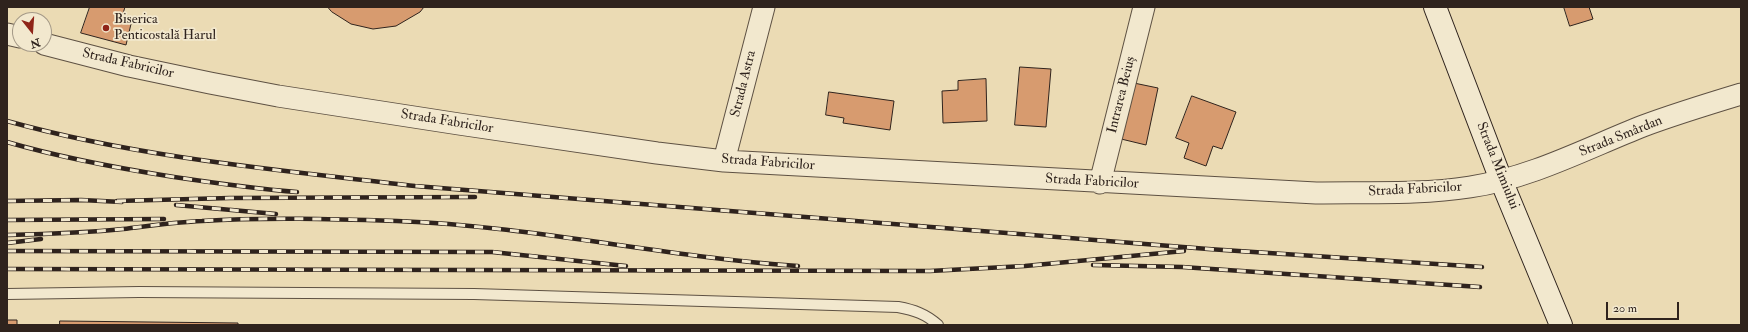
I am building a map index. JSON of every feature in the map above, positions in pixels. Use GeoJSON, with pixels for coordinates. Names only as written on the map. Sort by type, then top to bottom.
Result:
{"type":"FeatureCollection","features":[{"type":"Feature","properties":{"kind":"street","name":"Strada Astra"},"geometry":{"type":"LineString","coordinates":[[724,161],[764,7]]}},
{"type":"Feature","properties":{"kind":"street","name":"Intrarea Beiuș"},"geometry":{"type":"LineString","coordinates":[[1100,183],[1144,7]]}},
{"type":"Feature","properties":{"kind":"street","name":"Strada Mimiului"},"geometry":{"type":"LineString","coordinates":[[1435,7],[1501,180],[1561,325]]}},
{"type":"Feature","properties":{"kind":"street","name":"Strada Fabricilor"},"geometry":{"type":"LineString","coordinates":[[52,46],[129,66],[278,96],[657,153],[724,161],[1100,183],[1316,193],[1416,191],[1470,187],[1501,180]]}},
{"type":"Feature","properties":{"kind":"street","name":"Strada Smârdan"},"geometry":{"type":"LineString","coordinates":[[1501,180],[1562,161],[1643,126],[1741,94]]}},
{"type":"Feature","properties":{"kind":"lane"},"geometry":{"type":"LineString","coordinates":[[7,294],[139,292],[474,294],[890,307],[916,311],[929,317],[938,325]]}},
{"type":"Feature","properties":{"kind":"building","name":"Biserica Penticostală Harul"},"geometry":{"type":"Polygon","coordinates":[[[90,7],[125,7],[121,20],[131,24],[126,45],[81,33],[90,7]]]}},
{"type":"Feature","properties":{"kind":"building"},"geometry":{"type":"Polygon","coordinates":[[[328,7],[424,7],[420,12],[396,26],[373,29],[351,24],[332,12],[328,7]]]}},
{"type":"Feature","properties":{"kind":"building"},"geometry":{"type":"Polygon","coordinates":[[[1564,7],[1589,7],[1593,19],[1570,26],[1564,7]]]}},
{"type":"Feature","properties":{"kind":"building"},"geometry":{"type":"Polygon","coordinates":[[[1020,67],[1051,69],[1046,127],[1015,125],[1020,67]]]}},
{"type":"Feature","properties":{"kind":"building"},"geometry":{"type":"Polygon","coordinates":[[[986,79],[987,121],[943,123],[942,91],[958,90],[958,81],[986,79]]]}},
{"type":"Feature","properties":{"kind":"building"},"geometry":{"type":"Polygon","coordinates":[[[1129,82],[1158,88],[1146,145],[1117,138],[1129,82]]]}},
{"type":"Feature","properties":{"kind":"building"},"geometry":{"type":"Polygon","coordinates":[[[829,92],[894,101],[890,130],[843,123],[844,118],[826,115],[829,92]]]}},
{"type":"Feature","properties":{"kind":"building"},"geometry":{"type":"Polygon","coordinates":[[[1192,96],[1236,112],[1222,149],[1213,146],[1206,166],[1184,158],[1189,143],[1176,138],[1192,96]]]}},
{"type":"Feature","properties":{"kind":"building"},"geometry":{"type":"Polygon","coordinates":[[[7,320],[17,320],[17,325],[7,325],[7,320]]]}},
{"type":"Feature","properties":{"kind":"building"},"geometry":{"type":"Polygon","coordinates":[[[60,321],[238,323],[238,325],[60,325],[60,321]]]}},
{"type":"Feature","properties":{"kind":"railway"},"geometry":{"type":"LineString","coordinates":[[7,121],[57,134],[159,154],[261,168],[415,186],[1208,249],[1482,267]]}},
{"type":"Feature","properties":{"kind":"railway"},"geometry":{"type":"LineString","coordinates":[[7,142],[69,158],[132,170],[220,184],[297,192]]}},
{"type":"Feature","properties":{"kind":"railway"},"geometry":{"type":"LineString","coordinates":[[117,201],[230,198],[475,197]]}},
{"type":"Feature","properties":{"kind":"railway"},"geometry":{"type":"LineString","coordinates":[[7,201],[81,200],[122,202]]}},
{"type":"Feature","properties":{"kind":"railway"},"geometry":{"type":"LineString","coordinates":[[176,205],[276,214]]}},
{"type":"Feature","properties":{"kind":"railway"},"geometry":{"type":"LineString","coordinates":[[7,220],[164,219]]}},
{"type":"Feature","properties":{"kind":"railway"},"geometry":{"type":"LineString","coordinates":[[7,235],[51,234],[123,229],[182,222],[251,219],[397,221],[498,229],[698,256],[798,266]]}},
{"type":"Feature","properties":{"kind":"railway"},"geometry":{"type":"LineString","coordinates":[[7,243],[41,239]]}},
{"type":"Feature","properties":{"kind":"railway"},"geometry":{"type":"LineString","coordinates":[[7,251],[492,252],[626,266]]}},
{"type":"Feature","properties":{"kind":"railway"},"geometry":{"type":"LineString","coordinates":[[7,269],[930,271],[1025,266],[1184,251]]}},
{"type":"Feature","properties":{"kind":"railway"},"geometry":{"type":"LineString","coordinates":[[1093,265],[1182,267],[1480,287]]}},
{"type":"Feature","properties":{"kind":"place","name":"Biserica Penticostală Harul"},"geometry":{"type":"Point","coordinates":[106,28]}}]}
